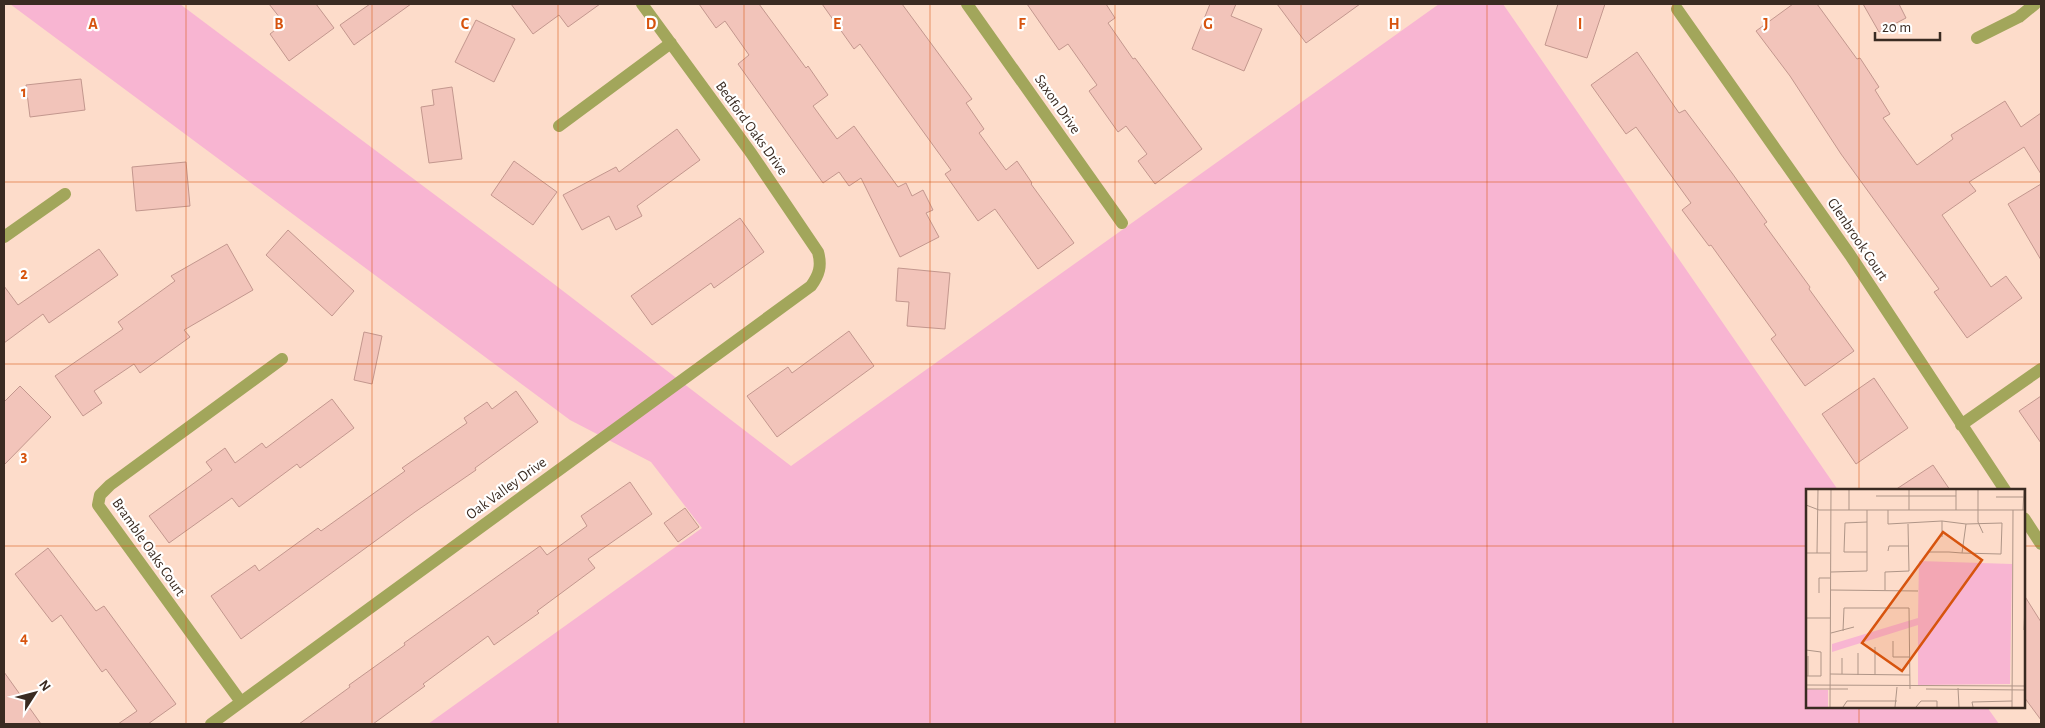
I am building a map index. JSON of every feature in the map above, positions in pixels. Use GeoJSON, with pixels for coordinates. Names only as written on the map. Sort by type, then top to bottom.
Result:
{"type":"FeatureCollection","features":[{"type":"Feature","properties":{"kind":"street","name":"Bedford Oaks Drive"},"geometry":{"type":"LineString","coordinates":[[642,4],[751,153],[818,252],[821,262],[818,276]]}},
{"type":"Feature","properties":{"kind":"street","name":"Saxon Drive"},"geometry":{"type":"LineString","coordinates":[[968,4],[1122,223]]}},
{"type":"Feature","properties":{"kind":"street"},"geometry":{"type":"LineString","coordinates":[[1977,38],[2019,17],[2035,4]]}},
{"type":"Feature","properties":{"kind":"street","name":"Glenbrook Court"},"geometry":{"type":"LineString","coordinates":[[1677,9],[1834,232],[2004,489]]}},
{"type":"Feature","properties":{"kind":"street"},"geometry":{"type":"LineString","coordinates":[[559,126],[671,43]]}},
{"type":"Feature","properties":{"kind":"street"},"geometry":{"type":"LineString","coordinates":[[4,237],[65,194]]}},
{"type":"Feature","properties":{"kind":"street","name":"Oak Valley Drive"},"geometry":{"type":"LineString","coordinates":[[211,724],[811,286],[818,276]]}},
{"type":"Feature","properties":{"kind":"street","name":"Bramble Oaks Court"},"geometry":{"type":"LineString","coordinates":[[241,702],[98,505],[100,495],[110,484],[282,359]]}},
{"type":"Feature","properties":{"kind":"street"},"geometry":{"type":"LineString","coordinates":[[1961,425],[2041,370]]}},
{"type":"Feature","properties":{"kind":"street"},"geometry":{"type":"LineString","coordinates":[[2025,520],[2041,544]]}},
{"type":"Feature","properties":{"kind":"shaded area"},"geometry":{"type":"Polygon","coordinates":[[[10,4],[180,4],[550,281],[791,466],[1439,4],[1503,4],[1837,489],[1806,489],[1806,708],[1988,708],[1999,724],[428,724],[702,528],[651,462],[570,420],[10,4]]]}},
{"type":"Feature","properties":{"kind":"building"},"geometry":{"type":"Polygon","coordinates":[[[269,4],[316,4],[334,28],[289,61],[270,34],[284,23],[269,4]]]}},
{"type":"Feature","properties":{"kind":"building"},"geometry":{"type":"Polygon","coordinates":[[[370,4],[411,4],[354,45],[340,25],[370,4]]]}},
{"type":"Feature","properties":{"kind":"building"},"geometry":{"type":"Polygon","coordinates":[[[511,4],[600,4],[568,27],[559,15],[533,34],[511,4]]]}},
{"type":"Feature","properties":{"kind":"building"},"geometry":{"type":"Polygon","coordinates":[[[699,4],[759,4],[806,68],[808,66],[828,95],[813,106],[837,139],[854,126],[898,187],[906,183],[912,196],[923,190],[933,210],[926,213],[939,237],[900,257],[861,178],[849,186],[839,172],[823,183],[738,64],[749,55],[725,21],[716,28],[699,4]]]}},
{"type":"Feature","properties":{"kind":"building"},"geometry":{"type":"Polygon","coordinates":[[[822,4],[902,4],[972,99],[966,103],[984,129],[979,133],[1006,170],[1017,161],[1031,184],[1074,243],[1038,269],[995,209],[978,221],[945,174],[951,170],[860,44],[854,49],[822,4]]]}},
{"type":"Feature","properties":{"kind":"building"},"geometry":{"type":"Polygon","coordinates":[[[1027,4],[1106,4],[1115,18],[1108,23],[1202,149],[1155,184],[1138,161],[1147,154],[1126,126],[1118,132],[1089,91],[1097,85],[1068,44],[1059,50],[1027,4]]]}},
{"type":"Feature","properties":{"kind":"building"},"geometry":{"type":"Polygon","coordinates":[[[1210,4],[1236,4],[1231,16],[1262,29],[1244,71],[1192,49],[1210,4]]]}},
{"type":"Feature","properties":{"kind":"building"},"geometry":{"type":"Polygon","coordinates":[[[1277,4],[1360,4],[1306,43],[1277,4]]]}},
{"type":"Feature","properties":{"kind":"building"},"geometry":{"type":"Polygon","coordinates":[[[1558,4],[1605,4],[1587,58],[1545,45],[1558,4]]]}},
{"type":"Feature","properties":{"kind":"building"},"geometry":{"type":"Polygon","coordinates":[[[1793,4],[1817,4],[1857,59],[1860,58],[1879,87],[1875,90],[1890,114],[1883,118],[1917,165],[1953,139],[1951,135],[2005,101],[2021,127],[2041,113],[2041,174],[2024,147],[1969,182],[1976,191],[1942,215],[1991,287],[2006,276],[2022,298],[1967,338],[1934,292],[1939,289],[1841,154],[1790,76],[1756,31],[1793,4]]]}},
{"type":"Feature","properties":{"kind":"building"},"geometry":{"type":"Polygon","coordinates":[[[1863,4],[1899,4],[1906,18],[1879,32],[1863,4]]]}},
{"type":"Feature","properties":{"kind":"building"},"geometry":{"type":"Polygon","coordinates":[[[476,20],[515,39],[494,82],[455,62],[476,20]]]}},
{"type":"Feature","properties":{"kind":"building"},"geometry":{"type":"Polygon","coordinates":[[[1637,52],[1679,113],[1685,110],[1732,173],[1767,222],[1764,224],[1854,351],[1805,386],[1771,339],[1776,335],[1711,245],[1709,246],[1682,210],[1691,203],[1636,127],[1626,134],[1591,85],[1637,52]]]}},
{"type":"Feature","properties":{"kind":"building"},"geometry":{"type":"Polygon","coordinates":[[[81,79],[85,110],[30,117],[26,85],[81,79]]]}},
{"type":"Feature","properties":{"kind":"building"},"geometry":{"type":"Polygon","coordinates":[[[452,87],[462,159],[429,163],[421,107],[434,105],[432,90],[452,87]]]}},
{"type":"Feature","properties":{"kind":"building"},"geometry":{"type":"Polygon","coordinates":[[[677,129],[700,160],[637,206],[642,216],[616,230],[609,216],[582,230],[563,195],[616,167],[619,172],[677,129]]]}},
{"type":"Feature","properties":{"kind":"building"},"geometry":{"type":"Polygon","coordinates":[[[514,161],[557,192],[533,225],[491,195],[514,161]]]}},
{"type":"Feature","properties":{"kind":"building"},"geometry":{"type":"Polygon","coordinates":[[[186,162],[190,206],[136,211],[132,167],[186,162]]]}},
{"type":"Feature","properties":{"kind":"building"},"geometry":{"type":"Polygon","coordinates":[[[2041,184],[2041,260],[2008,204],[2041,184]]]}},
{"type":"Feature","properties":{"kind":"building"},"geometry":{"type":"Polygon","coordinates":[[[740,218],[764,252],[714,288],[711,283],[652,325],[631,296],[740,218]]]}},
{"type":"Feature","properties":{"kind":"building"},"geometry":{"type":"Polygon","coordinates":[[[288,230],[354,291],[332,316],[266,255],[288,230]]]}},
{"type":"Feature","properties":{"kind":"building"},"geometry":{"type":"Polygon","coordinates":[[[227,244],[253,290],[184,330],[190,337],[140,373],[134,364],[94,391],[102,403],[83,416],[55,376],[123,329],[118,322],[175,281],[171,276],[227,244]]]}},
{"type":"Feature","properties":{"kind":"building"},"geometry":{"type":"Polygon","coordinates":[[[99,249],[118,275],[49,323],[43,314],[4,343],[4,286],[18,305],[99,249]]]}},
{"type":"Feature","properties":{"kind":"building"},"geometry":{"type":"Polygon","coordinates":[[[898,268],[950,273],[945,329],[907,326],[909,302],[896,301],[898,268]]]}},
{"type":"Feature","properties":{"kind":"building"},"geometry":{"type":"Polygon","coordinates":[[[849,331],[874,366],[777,437],[747,396],[788,367],[792,373],[849,331]]]}},
{"type":"Feature","properties":{"kind":"building"},"geometry":{"type":"Polygon","coordinates":[[[364,332],[382,336],[372,384],[354,380],[364,332]]]}},
{"type":"Feature","properties":{"kind":"building"},"geometry":{"type":"Polygon","coordinates":[[[1874,378],[1908,428],[1856,464],[1822,414],[1874,378]]]}},
{"type":"Feature","properties":{"kind":"building"},"geometry":{"type":"Polygon","coordinates":[[[20,386],[51,417],[4,465],[4,402],[20,386]]]}},
{"type":"Feature","properties":{"kind":"building"},"geometry":{"type":"Polygon","coordinates":[[[516,391],[538,422],[475,468],[476,470],[415,512],[241,639],[211,596],[255,565],[259,571],[318,528],[321,531],[405,471],[402,468],[467,423],[464,418],[487,402],[492,409],[516,391]]]}},
{"type":"Feature","properties":{"kind":"building"},"geometry":{"type":"Polygon","coordinates":[[[2041,396],[2041,443],[2019,411],[2041,396]]]}},
{"type":"Feature","properties":{"kind":"building"},"geometry":{"type":"Polygon","coordinates":[[[332,399],[354,428],[300,468],[297,464],[239,507],[232,498],[169,543],[149,516],[212,470],[206,462],[225,448],[235,463],[262,443],[266,448],[332,399]]]}},
{"type":"Feature","properties":{"kind":"building"},"geometry":{"type":"Polygon","coordinates":[[[1933,465],[1949,489],[1897,489],[1933,465]]]}},
{"type":"Feature","properties":{"kind":"building"},"geometry":{"type":"Polygon","coordinates":[[[630,482],[652,514],[588,559],[595,568],[537,611],[539,613],[494,645],[488,636],[373,724],[299,724],[405,645],[404,643],[540,546],[547,555],[587,526],[581,516],[630,482]]]}},
{"type":"Feature","properties":{"kind":"building"},"geometry":{"type":"Polygon","coordinates":[[[685,508],[699,527],[678,542],[664,523],[685,508]]]}},
{"type":"Feature","properties":{"kind":"building"},"geometry":{"type":"Polygon","coordinates":[[[48,548],[96,611],[104,606],[176,704],[148,724],[118,724],[137,711],[106,669],[102,672],[61,615],[52,622],[15,574],[48,548]]]}},
{"type":"Feature","properties":{"kind":"building"},"geometry":{"type":"Polygon","coordinates":[[[2025,597],[2041,622],[2041,720],[2025,698],[2025,597]]]}},
{"type":"Feature","properties":{"kind":"building"},"geometry":{"type":"Polygon","coordinates":[[[4,672],[41,724],[4,724],[4,672]]]}}]}
